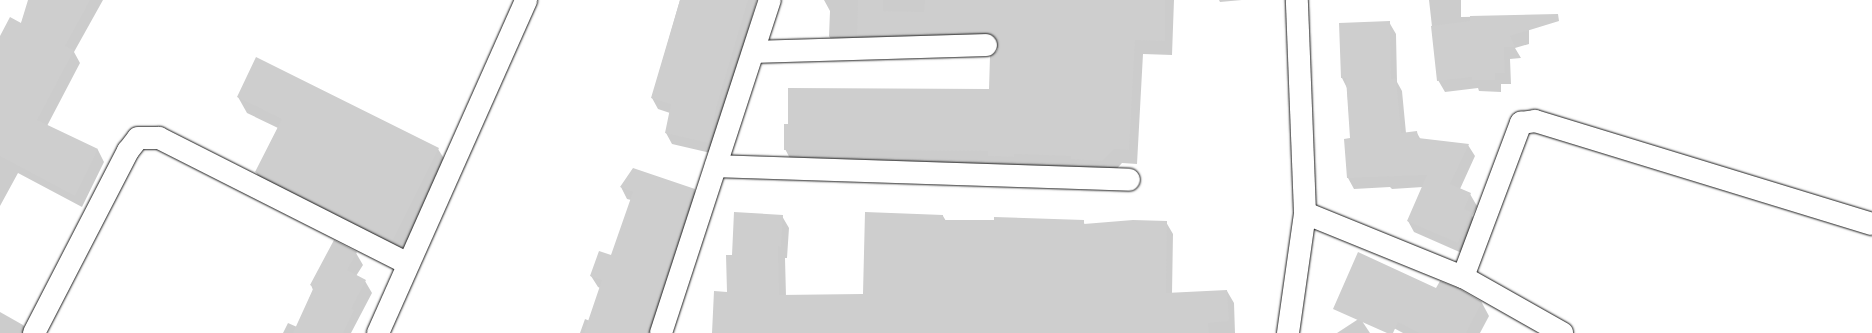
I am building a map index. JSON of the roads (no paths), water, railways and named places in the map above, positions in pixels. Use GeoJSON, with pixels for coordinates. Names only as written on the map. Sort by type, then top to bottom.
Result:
{"type":"FeatureCollection","features":[{"type":"Feature","properties":{"kind":"street"},"geometry":{"type":"LineString","coordinates":[[378,333],[526,0]]}},
{"type":"Feature","properties":{"kind":"street"},"geometry":{"type":"LineString","coordinates":[[661,333],[770,0]]}},
{"type":"Feature","properties":{"kind":"street"},"geometry":{"type":"LineString","coordinates":[[1288,333],[1305,214],[1297,0]]}},
{"type":"Feature","properties":{"kind":"street"},"geometry":{"type":"LineString","coordinates":[[754,52],[986,45]]}},
{"type":"Feature","properties":{"kind":"street"},"geometry":{"type":"LineString","coordinates":[[1462,277],[1521,122],[1535,121],[1872,224]]}},
{"type":"Feature","properties":{"kind":"street"},"geometry":{"type":"LineString","coordinates":[[34,333],[128,150],[138,138],[160,138],[408,264]]}},
{"type":"Feature","properties":{"kind":"street"},"geometry":{"type":"LineString","coordinates":[[716,166],[1129,180]]}},
{"type":"Feature","properties":{"kind":"street"},"geometry":{"type":"LineString","coordinates":[[1305,214],[1462,277],[1562,333]]}}]}
